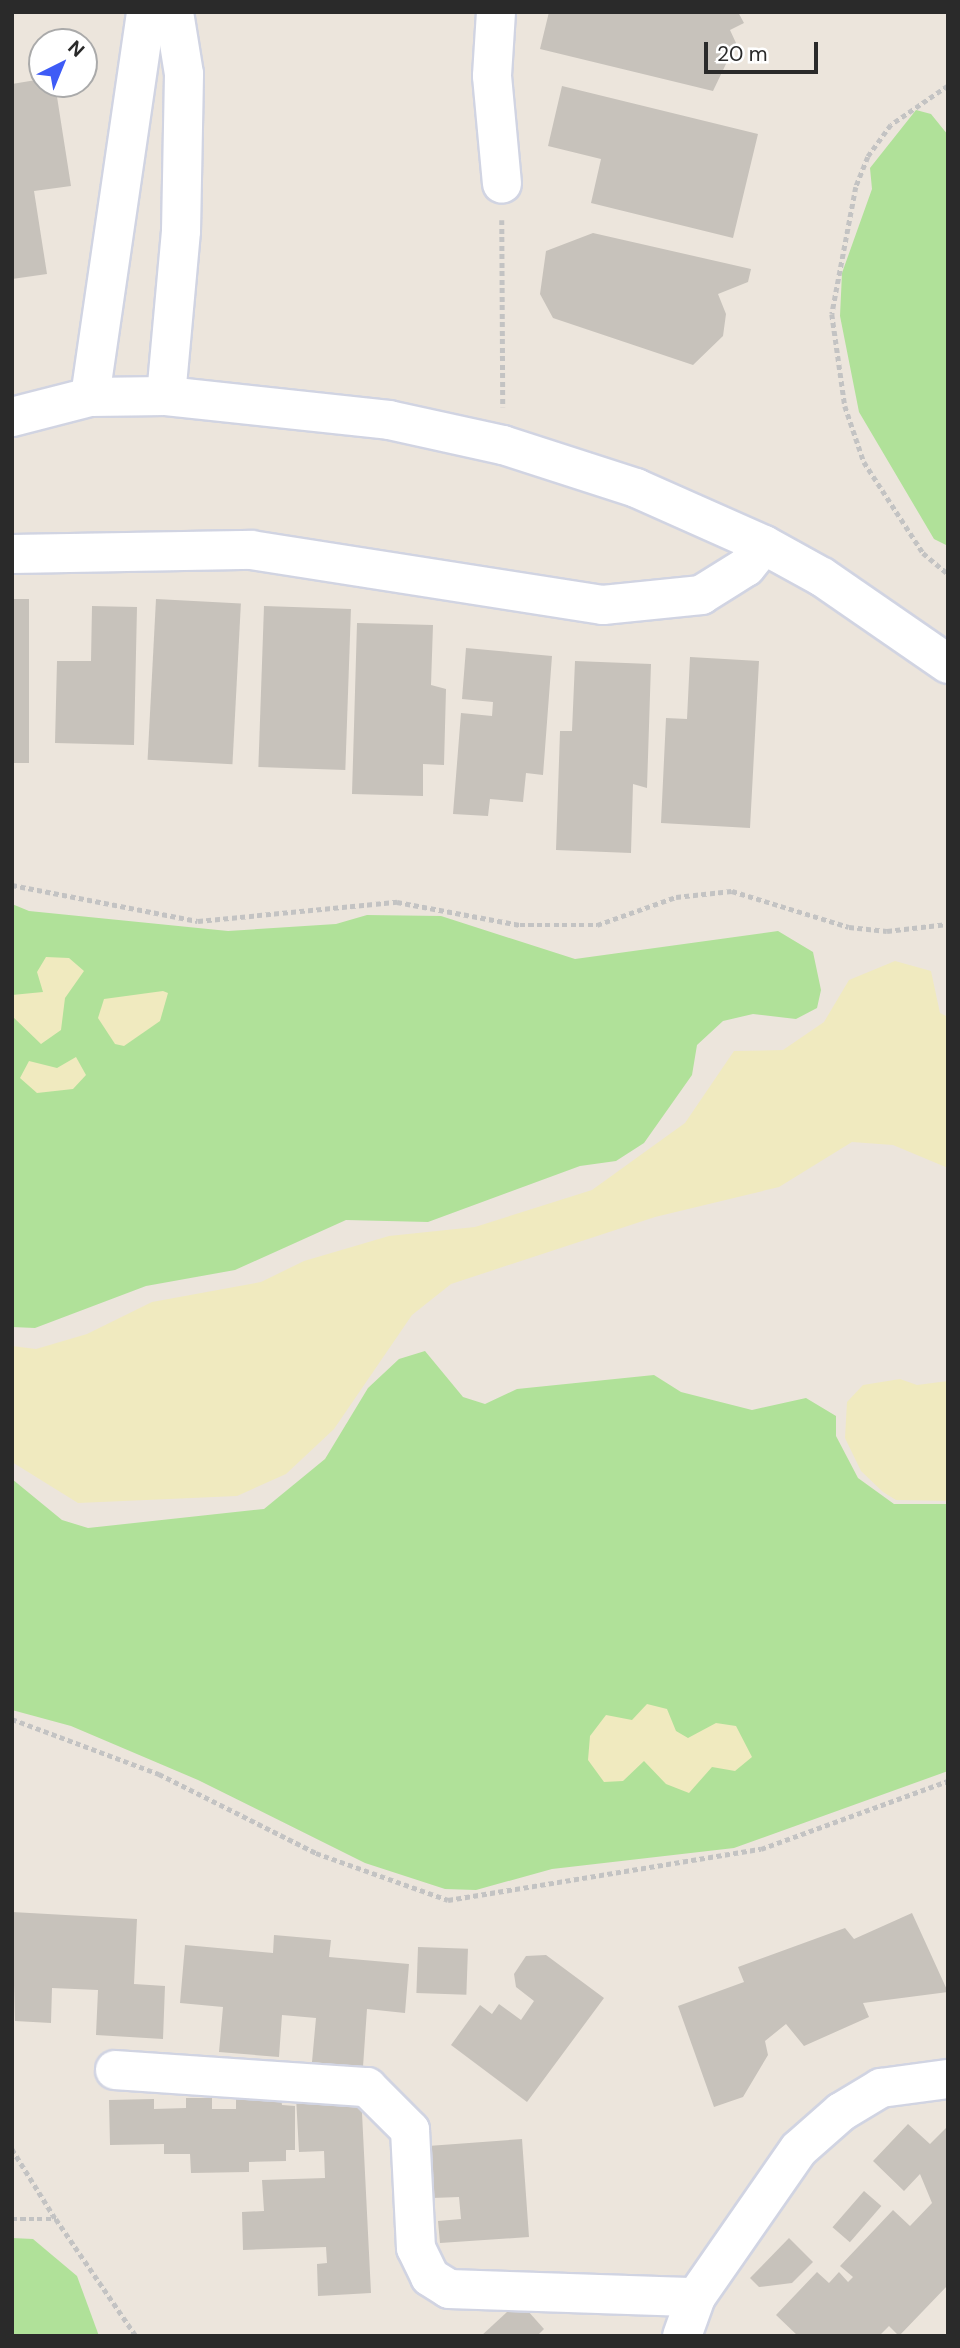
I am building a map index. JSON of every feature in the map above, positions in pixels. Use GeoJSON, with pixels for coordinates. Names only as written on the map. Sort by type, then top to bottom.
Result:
{"type":"FeatureCollection","features":[{"type":"Feature","properties":{"kind":"street"},"geometry":{"type":"LineString","coordinates":[[90,397],[146,12]]}},
{"type":"Feature","properties":{"kind":"street"},"geometry":{"type":"LineString","coordinates":[[166,396],[181,218],[184,74],[174,12]]}},
{"type":"Feature","properties":{"kind":"street"},"geometry":{"type":"LineString","coordinates":[[496,12],[492,76],[502,184]]}},
{"type":"Feature","properties":{"kind":"street"},"geometry":{"type":"LineString","coordinates":[[12,417],[90,397],[166,396],[388,420],[503,445],[636,488],[764,545],[822,577],[948,664]]}},
{"type":"Feature","properties":{"kind":"street"},"geometry":{"type":"LineString","coordinates":[[12,554],[251,550],[603,604],[701,595],[747,567],[764,545]]}},
{"type":"Feature","properties":{"kind":"street"},"geometry":{"type":"LineString","coordinates":[[116,2070],[367,2087],[410,2130],[416,2248],[430,2277],[449,2289],[696,2297]]}},
{"type":"Feature","properties":{"kind":"street"},"geometry":{"type":"LineString","coordinates":[[682,2336],[696,2297],[799,2149],[841,2112],[881,2088],[948,2079]]}},
{"type":"Feature","properties":{"kind":"path"},"geometry":{"type":"LineString","coordinates":[[948,86],[891,125],[868,158],[856,187],[832,314],[845,406],[864,461],[923,553],[948,574]]}},
{"type":"Feature","properties":{"kind":"path"},"geometry":{"type":"LineString","coordinates":[[502,184],[503,445]]}},
{"type":"Feature","properties":{"kind":"path"},"geometry":{"type":"LineString","coordinates":[[12,885],[198,921],[397,902],[520,925],[597,925],[676,897],[732,891],[849,927],[887,931],[948,924]]}},
{"type":"Feature","properties":{"kind":"path"},"geometry":{"type":"LineString","coordinates":[[12,1719],[159,1774],[316,1853],[448,1900],[761,1849],[948,1781]]}},
{"type":"Feature","properties":{"kind":"path"},"geometry":{"type":"LineString","coordinates":[[12,2149],[55,2219],[136,2336]]}},
{"type":"Feature","properties":{"kind":"path"},"geometry":{"type":"LineString","coordinates":[[12,2219],[55,2219]]}},
{"type":"Feature","properties":{"kind":"green space"},"geometry":{"type":"Polygon","coordinates":[[[916,110],[931,114],[948,135],[948,546],[934,539],[859,412],[840,316],[842,273],[872,189],[870,168],[916,110]]]}},
{"type":"Feature","properties":{"kind":"green space"},"geometry":{"type":"Polygon","coordinates":[[[12,904],[29,911],[228,931],[336,924],[367,915],[441,916],[575,959],[778,931],[813,952],[821,990],[817,1008],[796,1019],[753,1014],[723,1021],[697,1045],[692,1075],[644,1143],[616,1161],[580,1166],[428,1222],[346,1220],[235,1270],[146,1286],[35,1328],[12,1327],[12,904]]]}},
{"type":"Feature","properties":{"kind":"green space"},"geometry":{"type":"Polygon","coordinates":[[[425,1351],[463,1397],[485,1404],[517,1389],[654,1375],[681,1392],[752,1410],[806,1398],[836,1416],[836,1436],[858,1478],[894,1504],[948,1504],[948,1771],[734,1848],[552,1869],[476,1890],[445,1889],[365,1863],[198,1780],[71,1726],[12,1710],[12,1479],[62,1520],[88,1528],[264,1509],[325,1459],[368,1388],[399,1359],[425,1351]]]}},
{"type":"Feature","properties":{"kind":"green space"},"geometry":{"type":"Polygon","coordinates":[[[12,2238],[33,2239],[77,2276],[99,2336],[12,2336],[12,2238]]]}},
{"type":"Feature","properties":{"kind":"sand"},"geometry":{"type":"Polygon","coordinates":[[[46,957],[69,958],[84,971],[65,998],[61,1030],[41,1044],[12,1016],[12,995],[43,992],[37,972],[46,957]]]}},
{"type":"Feature","properties":{"kind":"sand"},"geometry":{"type":"Polygon","coordinates":[[[895,961],[931,971],[940,1013],[948,1017],[948,1168],[893,1145],[852,1142],[779,1187],[655,1217],[451,1284],[412,1315],[334,1429],[286,1474],[237,1496],[78,1503],[12,1462],[12,1346],[36,1349],[87,1334],[152,1302],[261,1282],[304,1261],[389,1236],[475,1227],[592,1190],[685,1123],[734,1051],[783,1050],[824,1022],[849,980],[895,961]]]}},
{"type":"Feature","properties":{"kind":"sand"},"geometry":{"type":"Polygon","coordinates":[[[163,991],[168,993],[160,1021],[124,1046],[115,1044],[98,1018],[104,999],[163,991]]]}},
{"type":"Feature","properties":{"kind":"sand"},"geometry":{"type":"Polygon","coordinates":[[[76,1057],[86,1075],[73,1089],[37,1093],[20,1078],[29,1061],[57,1068],[76,1057]]]}},
{"type":"Feature","properties":{"kind":"sand"},"geometry":{"type":"Polygon","coordinates":[[[900,1379],[917,1385],[948,1381],[948,1501],[896,1500],[883,1492],[861,1471],[845,1438],[847,1402],[863,1385],[900,1379]]]}},
{"type":"Feature","properties":{"kind":"sand"},"geometry":{"type":"Polygon","coordinates":[[[647,1704],[667,1709],[676,1731],[688,1738],[716,1723],[736,1726],[752,1757],[735,1771],[712,1767],[689,1793],[666,1784],[644,1761],[623,1781],[604,1782],[588,1760],[590,1736],[606,1715],[632,1720],[647,1704]]]}},
{"type":"Feature","properties":{"kind":"building"},"geometry":{"type":"Polygon","coordinates":[[[549,12],[738,12],[744,23],[730,30],[736,43],[713,91],[540,49],[549,12]]]}},
{"type":"Feature","properties":{"kind":"building"},"geometry":{"type":"Polygon","coordinates":[[[28,81],[28,98],[57,98],[71,186],[34,191],[47,274],[12,279],[12,84],[28,81]]]}},
{"type":"Feature","properties":{"kind":"building"},"geometry":{"type":"Polygon","coordinates":[[[562,86],[758,134],[733,238],[591,203],[601,159],[548,146],[562,86]]]}},
{"type":"Feature","properties":{"kind":"building"},"geometry":{"type":"Polygon","coordinates":[[[593,233],[751,269],[748,282],[718,294],[726,314],[723,336],[693,365],[553,318],[540,294],[546,251],[593,233]]]}},
{"type":"Feature","properties":{"kind":"building"},"geometry":{"type":"Polygon","coordinates":[[[12,599],[29,599],[29,763],[12,763],[12,599]]]}},
{"type":"Feature","properties":{"kind":"building"},"geometry":{"type":"Polygon","coordinates":[[[156,599],[241,603],[232,764],[148,760],[156,599]]]}},
{"type":"Feature","properties":{"kind":"building"},"geometry":{"type":"Polygon","coordinates":[[[92,606],[137,607],[134,745],[55,743],[57,661],[91,661],[92,606]]]}},
{"type":"Feature","properties":{"kind":"building"},"geometry":{"type":"Polygon","coordinates":[[[264,606],[351,609],[345,770],[258,767],[264,606]]]}},
{"type":"Feature","properties":{"kind":"building"},"geometry":{"type":"Polygon","coordinates":[[[357,623],[433,625],[431,685],[446,689],[444,765],[423,764],[423,796],[352,794],[357,623]]]}},
{"type":"Feature","properties":{"kind":"building"},"geometry":{"type":"Polygon","coordinates":[[[466,648],[552,656],[543,775],[526,773],[523,802],[490,799],[488,816],[453,814],[461,713],[492,716],[493,702],[462,699],[466,648]]]}},
{"type":"Feature","properties":{"kind":"building"},"geometry":{"type":"Polygon","coordinates":[[[690,657],[759,661],[750,828],[661,823],[666,718],[687,719],[690,657]]]}},
{"type":"Feature","properties":{"kind":"building"},"geometry":{"type":"Polygon","coordinates":[[[575,661],[651,664],[647,788],[633,784],[631,853],[556,850],[560,731],[572,731],[575,661]]]}},
{"type":"Feature","properties":{"kind":"building"},"geometry":{"type":"Polygon","coordinates":[[[12,1912],[137,1919],[134,1984],[165,1986],[163,2039],[96,2035],[98,1990],[52,1988],[51,2023],[15,2021],[12,1912]]]}},
{"type":"Feature","properties":{"kind":"building"},"geometry":{"type":"Polygon","coordinates":[[[912,1913],[948,1992],[863,2003],[869,2017],[804,2046],[786,2024],[765,2041],[768,2055],[743,2097],[714,2107],[678,2006],[744,1982],[738,1967],[845,1928],[854,1939],[912,1913]]]}},
{"type":"Feature","properties":{"kind":"building"},"geometry":{"type":"Polygon","coordinates":[[[274,1935],[331,1940],[329,1957],[409,1964],[405,2013],[367,2009],[363,2067],[312,2062],[316,2018],[282,2015],[279,2057],[219,2052],[223,2007],[180,2003],[185,1945],[273,1953],[274,1935]]]}},
{"type":"Feature","properties":{"kind":"building"},"geometry":{"type":"Polygon","coordinates":[[[418,1947],[468,1949],[466,1995],[416,1993],[418,1947]]]}},
{"type":"Feature","properties":{"kind":"building"},"geometry":{"type":"Polygon","coordinates":[[[546,1955],[604,1998],[527,2102],[451,2045],[480,2005],[492,2014],[499,2004],[521,2020],[534,2001],[516,1987],[514,1974],[526,1956],[546,1955]]]}},
{"type":"Feature","properties":{"kind":"building"},"geometry":{"type":"Polygon","coordinates":[[[361,2093],[371,2293],[318,2296],[317,2264],[327,2263],[326,2247],[243,2250],[242,2212],[264,2211],[262,2180],[325,2178],[324,2151],[299,2152],[296,2097],[361,2093]]]}},
{"type":"Feature","properties":{"kind":"building"},"geometry":{"type":"Polygon","coordinates":[[[186,2098],[212,2098],[212,2109],[236,2109],[236,2099],[281,2098],[282,2105],[295,2106],[295,2150],[286,2150],[286,2161],[249,2162],[249,2172],[191,2173],[190,2154],[164,2154],[164,2144],[110,2145],[109,2100],[154,2099],[154,2109],[186,2108],[186,2098]]]}},
{"type":"Feature","properties":{"kind":"building"},"geometry":{"type":"Polygon","coordinates":[[[908,2124],[930,2144],[948,2126],[948,2285],[899,2336],[889,2326],[879,2336],[798,2336],[776,2315],[817,2272],[829,2283],[839,2272],[848,2282],[853,2277],[840,2266],[893,2210],[910,2226],[932,2203],[920,2174],[904,2191],[873,2161],[908,2124]]]}},
{"type":"Feature","properties":{"kind":"building"},"geometry":{"type":"Polygon","coordinates":[[[522,2139],[529,2237],[440,2243],[438,2221],[461,2219],[459,2197],[432,2198],[428,2146],[522,2139]]]}},
{"type":"Feature","properties":{"kind":"building"},"geometry":{"type":"Polygon","coordinates":[[[864,2191],[881,2206],[850,2242],[833,2227],[864,2191]]]}},
{"type":"Feature","properties":{"kind":"building"},"geometry":{"type":"Polygon","coordinates":[[[789,2238],[813,2262],[792,2283],[759,2287],[750,2278],[789,2238]]]}},
{"type":"Feature","properties":{"kind":"building"},"geometry":{"type":"Polygon","coordinates":[[[519,2301],[544,2329],[537,2336],[481,2336],[519,2301]]]}}]}
